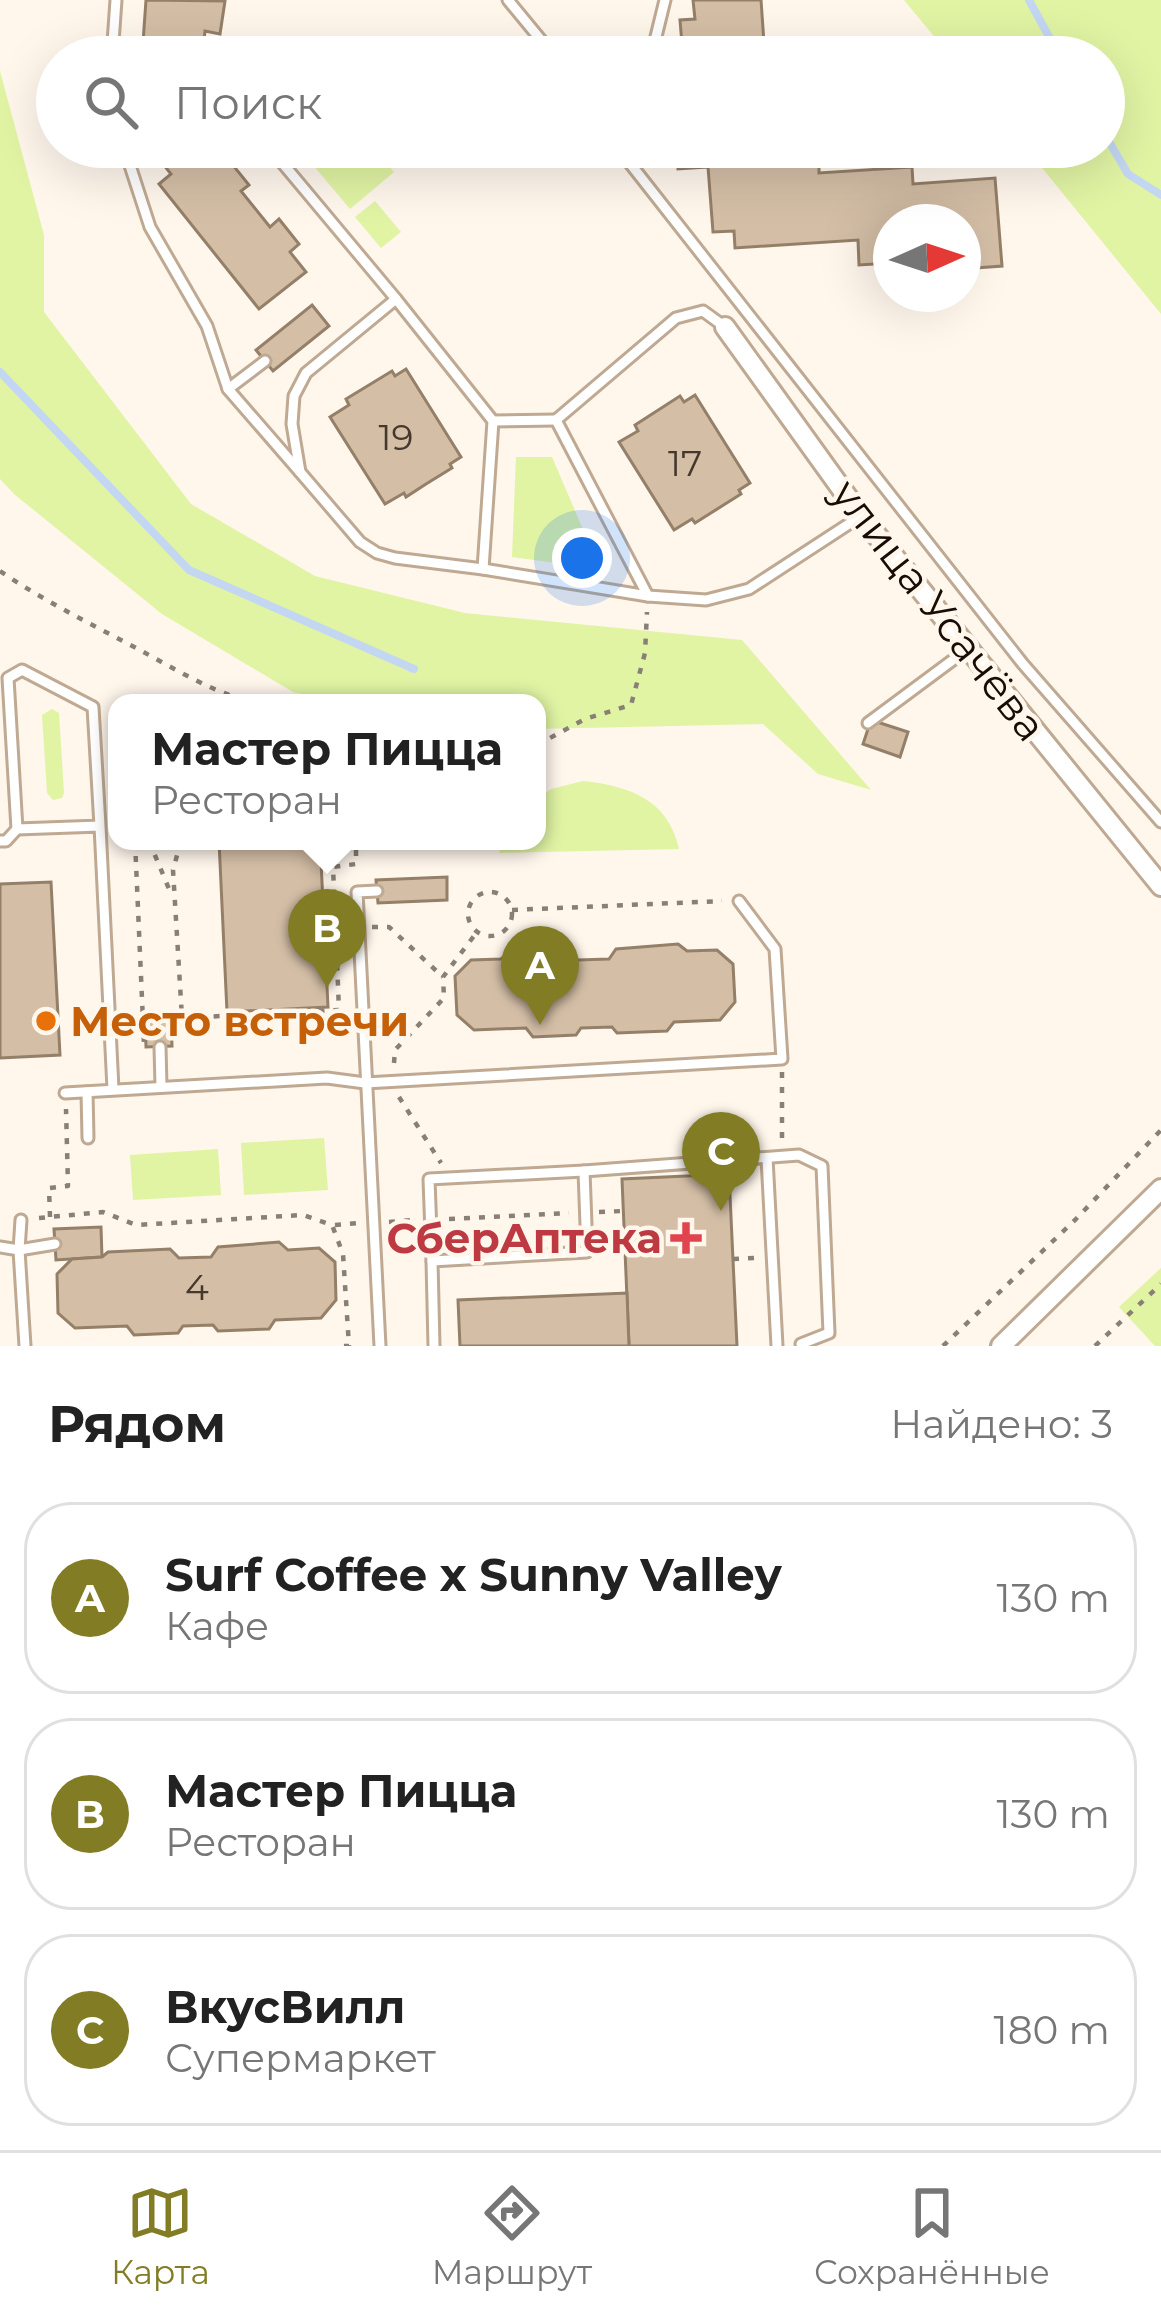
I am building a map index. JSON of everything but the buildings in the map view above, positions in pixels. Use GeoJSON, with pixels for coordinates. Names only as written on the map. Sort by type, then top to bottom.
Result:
{"type":"FeatureCollection","features":[{"type":"Feature","properties":{"kind":"street","name":"улица Усачёва"},"geometry":{"type":"LineString","coordinates":[[725,327],[861,516],[1161,886]]}},
{"type":"Feature","properties":{"kind":"street"},"geometry":{"type":"LineString","coordinates":[[1001,1346],[1161,1190]]}},
{"type":"Feature","properties":{"kind":"lane"},"geometry":{"type":"LineString","coordinates":[[113,36],[116,0]]}},
{"type":"Feature","properties":{"kind":"lane"},"geometry":{"type":"LineString","coordinates":[[508,0],[538,36]]}},
{"type":"Feature","properties":{"kind":"lane"},"geometry":{"type":"LineString","coordinates":[[656,36],[665,0]]}},
{"type":"Feature","properties":{"kind":"lane"},"geometry":{"type":"LineString","coordinates":[[131,168],[150,226],[207,326],[229,389],[360,542],[377,553],[648,596],[706,600],[749,589],[861,516]]}},
{"type":"Feature","properties":{"kind":"lane"},"geometry":{"type":"LineString","coordinates":[[287,168],[493,421],[483,569]]}},
{"type":"Feature","properties":{"kind":"lane"},"geometry":{"type":"LineString","coordinates":[[638,168],[1023,664],[1161,822]]}},
{"type":"Feature","properties":{"kind":"lane"},"geometry":{"type":"LineString","coordinates":[[299,472],[292,424],[294,396],[306,374],[396,299]]}},
{"type":"Feature","properties":{"kind":"lane"},"geometry":{"type":"LineString","coordinates":[[493,421],[556,420],[676,318],[703,311],[725,327]]}},
{"type":"Feature","properties":{"kind":"lane"},"geometry":{"type":"LineString","coordinates":[[229,389],[265,361]]}},
{"type":"Feature","properties":{"kind":"lane"},"geometry":{"type":"LineString","coordinates":[[556,420],[648,596]]}},
{"type":"Feature","properties":{"kind":"lane"},"geometry":{"type":"LineString","coordinates":[[868,723],[969,649]]}},
{"type":"Feature","properties":{"kind":"lane"},"geometry":{"type":"LineString","coordinates":[[17,829],[8,678],[22,670],[93,707],[113,1089]]}},
{"type":"Feature","properties":{"kind":"lane"},"geometry":{"type":"LineString","coordinates":[[0,841],[17,829],[100,826]]}},
{"type":"Feature","properties":{"kind":"lane"},"geometry":{"type":"LineString","coordinates":[[356,879],[380,1346]]}},
{"type":"Feature","properties":{"kind":"lane"},"geometry":{"type":"LineString","coordinates":[[357,892],[377,892]]}},
{"type":"Feature","properties":{"kind":"lane"},"geometry":{"type":"LineString","coordinates":[[65,1093],[327,1078],[392,1082],[782,1059],[775,949],[739,901]]}},
{"type":"Feature","properties":{"kind":"lane"},"geometry":{"type":"LineString","coordinates":[[160,1049],[161,1086]]}},
{"type":"Feature","properties":{"kind":"lane"},"geometry":{"type":"LineString","coordinates":[[87,1092],[88,1138]]}},
{"type":"Feature","properties":{"kind":"lane"},"geometry":{"type":"LineString","coordinates":[[434,1346],[429,1179],[799,1156],[822,1166],[829,1333],[799,1346]]}},
{"type":"Feature","properties":{"kind":"lane"},"geometry":{"type":"LineString","coordinates":[[767,1158],[777,1346]]}},
{"type":"Feature","properties":{"kind":"lane"},"geometry":{"type":"LineString","coordinates":[[432,1261],[587,1252],[584,1171]]}},
{"type":"Feature","properties":{"kind":"lane"},"geometry":{"type":"LineString","coordinates":[[21,1220],[25,1346]]}},
{"type":"Feature","properties":{"kind":"lane"},"geometry":{"type":"LineString","coordinates":[[0,1247],[19,1250],[55,1244]]}},
{"type":"Feature","properties":{"kind":"path"},"geometry":{"type":"LineString","coordinates":[[0,571],[228,694]]}},
{"type":"Feature","properties":{"kind":"path"},"geometry":{"type":"LineString","coordinates":[[546,740],[585,719],[631,705],[645,652],[648,596]]}},
{"type":"Feature","properties":{"kind":"path"},"geometry":{"type":"LineString","coordinates":[[135,850],[144,1052],[160,1049]]}},
{"type":"Feature","properties":{"kind":"path"},"geometry":{"type":"LineString","coordinates":[[153,850],[174,902]]}},
{"type":"Feature","properties":{"kind":"path"},"geometry":{"type":"LineString","coordinates":[[179,850],[173,870],[182,1018],[339,1010],[333,866],[356,864],[356,850]]}},
{"type":"Feature","properties":{"kind":"path"},"geometry":{"type":"LineString","coordinates":[[486,892],[503,896],[512,910],[508,927],[494,936],[477,932],[468,918],[472,902],[486,892]]}},
{"type":"Feature","properties":{"kind":"path"},"geometry":{"type":"LineString","coordinates":[[512,910],[739,901]]}},
{"type":"Feature","properties":{"kind":"path"},"geometry":{"type":"LineString","coordinates":[[358,928],[389,927],[443,977]]}},
{"type":"Feature","properties":{"kind":"path"},"geometry":{"type":"LineString","coordinates":[[451,1178],[402,1106],[392,1082],[395,1050],[444,998],[443,977],[477,932]]}},
{"type":"Feature","properties":{"kind":"path"},"geometry":{"type":"LineString","coordinates":[[782,1059],[782,1156]]}},
{"type":"Feature","properties":{"kind":"path"},"geometry":{"type":"LineString","coordinates":[[50,1217],[49,1188],[68,1186],[65,1093]]}},
{"type":"Feature","properties":{"kind":"path"},"geometry":{"type":"LineString","coordinates":[[944,1346],[1161,1130]]}},
{"type":"Feature","properties":{"kind":"path"},"geometry":{"type":"LineString","coordinates":[[21,1220],[103,1212],[136,1225],[303,1215],[332,1225],[623,1211]]}},
{"type":"Feature","properties":{"kind":"path"},"geometry":{"type":"LineString","coordinates":[[332,1225],[343,1254],[349,1346],[338,1346]]}},
{"type":"Feature","properties":{"kind":"path"},"geometry":{"type":"LineString","coordinates":[[1095,1346],[1161,1284]]}},
{"type":"Feature","properties":{"kind":"green space"},"geometry":{"type":"Polygon","coordinates":[[[904,0],[1161,0],[1161,314],[1042,168],[1125,168],[1125,36],[934,36],[904,0]]]}},
{"type":"Feature","properties":{"kind":"green space"},"geometry":{"type":"Polygon","coordinates":[[[0,71],[44,235],[44,312],[191,504],[315,576],[465,613],[742,640],[871,790],[818,774],[763,724],[546,729],[546,694],[293,692],[162,614],[0,479],[0,71]]]}},
{"type":"Feature","properties":{"kind":"green space"},"geometry":{"type":"Polygon","coordinates":[[[316,168],[391,168],[394,172],[350,209],[316,168]]]}},
{"type":"Feature","properties":{"kind":"green space"},"geometry":{"type":"Polygon","coordinates":[[[375,201],[401,232],[381,248],[355,217],[375,201]]]}},
{"type":"Feature","properties":{"kind":"green space"},"geometry":{"type":"Polygon","coordinates":[[[516,457],[552,457],[600,569],[512,557],[516,457]]]}},
{"type":"Feature","properties":{"kind":"green space"},"geometry":{"type":"Polygon","coordinates":[[[52,709],[59,713],[64,793],[53,800],[47,793],[42,715],[52,709]]]}},
{"type":"Feature","properties":{"kind":"green space"},"geometry":{"type":"Polygon","coordinates":[[[583,781],[644,798],[666,818],[679,849],[499,853],[546,850],[546,793],[583,781]]]}},
{"type":"Feature","properties":{"kind":"green space"},"geometry":{"type":"Polygon","coordinates":[[[324,1138],[328,1190],[244,1195],[241,1143],[324,1138]]]}},
{"type":"Feature","properties":{"kind":"green space"},"geometry":{"type":"Polygon","coordinates":[[[218,1149],[221,1195],[133,1200],[130,1155],[218,1149]]]}},
{"type":"Feature","properties":{"kind":"green space"},"geometry":{"type":"Polygon","coordinates":[[[1161,1268],[1161,1346],[1155,1346],[1119,1307],[1161,1268]]]}},
{"type":"Feature","properties":{"kind":"waterway"},"geometry":{"type":"LineString","coordinates":[[1029,0],[1049,36]]}},
{"type":"Feature","properties":{"kind":"waterway"},"geometry":{"type":"LineString","coordinates":[[1124,168],[1161,195]]}},
{"type":"Feature","properties":{"kind":"waterway"},"geometry":{"type":"LineString","coordinates":[[0,372],[189,570],[414,669]]}},
{"type":"Feature","properties":{"kind":"place","name":"Мастер Пицца"},"geometry":{"type":"Point","coordinates":[327,988]}},
{"type":"Feature","properties":{"kind":"place","name":"Место встречи"},"geometry":{"type":"Point","coordinates":[46,1021]}},
{"type":"Feature","properties":{"kind":"place","name":"Surf Coffee x Sunny Valley"},"geometry":{"type":"Point","coordinates":[540,1025]}},
{"type":"Feature","properties":{"kind":"place","name":"ВкусВилл"},"geometry":{"type":"Point","coordinates":[721,1211]}},
{"type":"Feature","properties":{"kind":"place","name":"СберАптека"},"geometry":{"type":"Point","coordinates":[686,1238]}}]}
